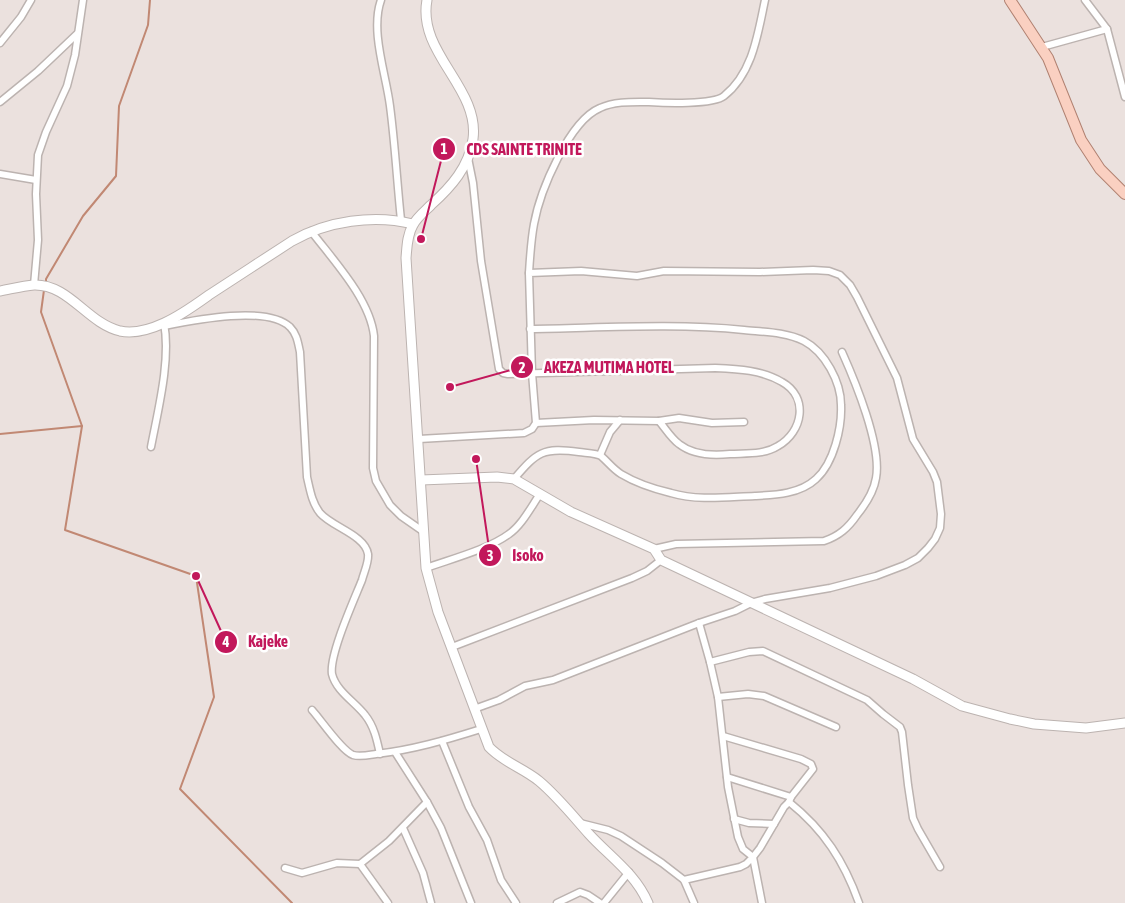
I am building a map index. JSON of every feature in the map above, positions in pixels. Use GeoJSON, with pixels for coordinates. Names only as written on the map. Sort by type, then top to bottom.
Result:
{"type":"FeatureCollection","features":[{"type":"Feature","properties":{"kind":"main road"},"geometry":{"type":"LineString","coordinates":[[1010,0],[1048,58],[1081,140],[1100,169],[1125,194]]}},
{"type":"Feature","properties":{"kind":"street"},"geometry":{"type":"LineString","coordinates":[[0,43],[21,17],[31,0]]}},
{"type":"Feature","properties":{"kind":"street"},"geometry":{"type":"LineString","coordinates":[[34,285],[38,240],[36,180],[38,155],[67,86],[75,55],[83,0]]}},
{"type":"Feature","properties":{"kind":"street"},"geometry":{"type":"LineString","coordinates":[[381,0],[377,21],[390,106],[401,220]]}},
{"type":"Feature","properties":{"kind":"street"},"geometry":{"type":"LineString","coordinates":[[419,438],[524,433],[532,429],[536,423],[532,373],[529,273],[534,223],[547,180],[569,138],[589,114],[601,107],[616,103],[668,104],[707,101],[723,97],[744,72],[752,55],[765,0]]}},
{"type":"Feature","properties":{"kind":"street"},"geometry":{"type":"LineString","coordinates":[[1085,0],[1107,29],[1125,97]]}},
{"type":"Feature","properties":{"kind":"street"},"geometry":{"type":"LineString","coordinates":[[424,2],[433,42],[461,91],[469,108],[473,124],[473,138],[468,158],[454,182],[413,224],[407,243],[406,258],[426,568],[438,612],[488,747],[494,753],[540,781],[629,872],[648,903]]}},
{"type":"Feature","properties":{"kind":"street"},"geometry":{"type":"LineString","coordinates":[[1042,48],[1107,29]]}},
{"type":"Feature","properties":{"kind":"street"},"geometry":{"type":"LineString","coordinates":[[0,102],[38,72],[77,34]]}},
{"type":"Feature","properties":{"kind":"street"},"geometry":{"type":"LineString","coordinates":[[468,158],[473,183],[481,261],[499,370],[503,373],[716,368],[743,370],[770,376],[783,382],[791,388],[798,398],[801,408],[795,430],[778,447],[766,451],[718,455],[698,453],[679,444],[659,421]]}},
{"type":"Feature","properties":{"kind":"street"},"geometry":{"type":"LineString","coordinates":[[0,174],[36,180]]}},
{"type":"Feature","properties":{"kind":"street"},"geometry":{"type":"LineString","coordinates":[[164,324],[292,241],[311,231],[358,221],[401,220],[413,224]]}},
{"type":"Feature","properties":{"kind":"street"},"geometry":{"type":"LineString","coordinates":[[311,231],[363,302],[372,324],[374,336],[372,455],[376,481],[383,494],[401,516],[424,532]]}},
{"type":"Feature","properties":{"kind":"street"},"geometry":{"type":"LineString","coordinates":[[474,709],[499,700],[525,686],[553,680],[765,599],[830,588],[876,576],[905,565],[918,558],[928,548],[936,539],[940,528],[941,514],[937,482],[934,472],[913,439],[897,378],[857,297],[850,285],[840,275],[829,270],[760,272],[664,271],[637,276],[581,270],[529,273]]}},
{"type":"Feature","properties":{"kind":"street"},"geometry":{"type":"LineString","coordinates":[[0,292],[34,285],[52,288],[96,319],[120,331],[132,332],[164,324],[259,315],[282,321],[291,328],[298,338],[300,352],[307,478],[310,491],[319,512],[359,540],[366,547],[368,556],[335,652],[332,674],[344,693],[372,726],[380,754]]}},
{"type":"Feature","properties":{"kind":"street"},"geometry":{"type":"LineString","coordinates":[[151,447],[163,376],[166,342],[164,324]]}},
{"type":"Feature","properties":{"kind":"street"},"geometry":{"type":"LineString","coordinates":[[514,479],[534,457],[543,452],[556,450],[600,455],[620,474],[636,482],[673,494],[708,498],[762,496],[793,491],[817,479],[833,452],[841,424],[840,392],[825,360],[812,346],[798,339],[773,333],[705,326],[530,329]]}},
{"type":"Feature","properties":{"kind":"street"},"geometry":{"type":"LineString","coordinates":[[654,549],[676,544],[824,541],[836,537],[849,525],[863,508],[871,494],[876,478],[877,462],[875,448],[860,395],[842,352]]}},
{"type":"Feature","properties":{"kind":"street"},"geometry":{"type":"LineString","coordinates":[[536,423],[620,420],[659,421],[679,418],[712,423],[744,422]]}},
{"type":"Feature","properties":{"kind":"street"},"geometry":{"type":"LineString","coordinates":[[600,455],[610,432],[620,420]]}},
{"type":"Feature","properties":{"kind":"street"},"geometry":{"type":"LineString","coordinates":[[421,480],[497,477],[514,479],[591,522],[654,549],[662,560],[751,604],[913,679],[962,706],[1034,724],[1059,727],[1086,728],[1125,723]]}},
{"type":"Feature","properties":{"kind":"street"},"geometry":{"type":"LineString","coordinates":[[426,568],[482,548],[510,534],[540,494]]}},
{"type":"Feature","properties":{"kind":"street"},"geometry":{"type":"LineString","coordinates":[[452,647],[632,578],[647,571],[662,560]]}},
{"type":"Feature","properties":{"kind":"street"},"geometry":{"type":"LineString","coordinates":[[699,623],[718,698],[734,819],[741,846],[753,857],[762,903]]}},
{"type":"Feature","properties":{"kind":"street"},"geometry":{"type":"LineString","coordinates":[[710,662],[749,652],[763,652],[867,700],[896,724],[902,732],[914,818],[918,829],[940,867]]}},
{"type":"Feature","properties":{"kind":"street"},"geometry":{"type":"LineString","coordinates":[[718,698],[748,694],[764,696],[836,727]]}},
{"type":"Feature","properties":{"kind":"street"},"geometry":{"type":"LineString","coordinates":[[312,710],[348,752],[362,756],[395,752],[442,741],[481,729]]}},
{"type":"Feature","properties":{"kind":"street"},"geometry":{"type":"LineString","coordinates":[[684,880],[740,867],[753,857],[790,799],[813,769],[812,764],[723,736]]}},
{"type":"Feature","properties":{"kind":"street"},"geometry":{"type":"LineString","coordinates":[[442,741],[469,808],[487,840],[501,880],[516,903]]}},
{"type":"Feature","properties":{"kind":"street"},"geometry":{"type":"LineString","coordinates":[[395,752],[427,802],[444,836],[471,903]]}},
{"type":"Feature","properties":{"kind":"street"},"geometry":{"type":"LineString","coordinates":[[727,777],[790,799],[825,837],[848,875],[859,903]]}},
{"type":"Feature","properties":{"kind":"street"},"geometry":{"type":"LineString","coordinates":[[285,868],[302,873],[337,864],[360,864],[403,828],[427,802]]}},
{"type":"Feature","properties":{"kind":"street"},"geometry":{"type":"LineString","coordinates":[[734,819],[756,824],[774,824]]}},
{"type":"Feature","properties":{"kind":"street"},"geometry":{"type":"LineString","coordinates":[[580,823],[608,830],[621,836],[662,863],[684,880],[694,903]]}},
{"type":"Feature","properties":{"kind":"street"},"geometry":{"type":"LineString","coordinates":[[403,828],[423,873],[431,903]]}},
{"type":"Feature","properties":{"kind":"street"},"geometry":{"type":"LineString","coordinates":[[360,864],[388,903]]}},
{"type":"Feature","properties":{"kind":"street"},"geometry":{"type":"LineString","coordinates":[[604,903],[629,872]]}},
{"type":"Feature","properties":{"kind":"street"},"geometry":{"type":"LineString","coordinates":[[557,903],[580,892],[600,903]]}},
{"type":"Feature","properties":{"kind":"waterway"},"geometry":{"type":"LineString","coordinates":[[46,283],[46,279],[83,216],[116,176],[119,106],[148,25],[150,0]]}},
{"type":"Feature","properties":{"kind":"waterway"},"geometry":{"type":"LineString","coordinates":[[44,290],[41,312],[82,426]]}},
{"type":"Feature","properties":{"kind":"waterway"},"geometry":{"type":"LineString","coordinates":[[0,434],[82,426],[65,530],[196,576],[214,697],[180,789],[292,903]]}},
{"type":"Feature","properties":{"kind":"place","name":"CDS SAINTE TRINITE"},"geometry":{"type":"Point","coordinates":[421,239]}},
{"type":"Feature","properties":{"kind":"place","name":"AKEZA MUTIMA HOTEL"},"geometry":{"type":"Point","coordinates":[450,387]}},
{"type":"Feature","properties":{"kind":"place","name":"Isoko"},"geometry":{"type":"Point","coordinates":[476,459]}},
{"type":"Feature","properties":{"kind":"place","name":"Kajeke"},"geometry":{"type":"Point","coordinates":[196,576]}}]}
